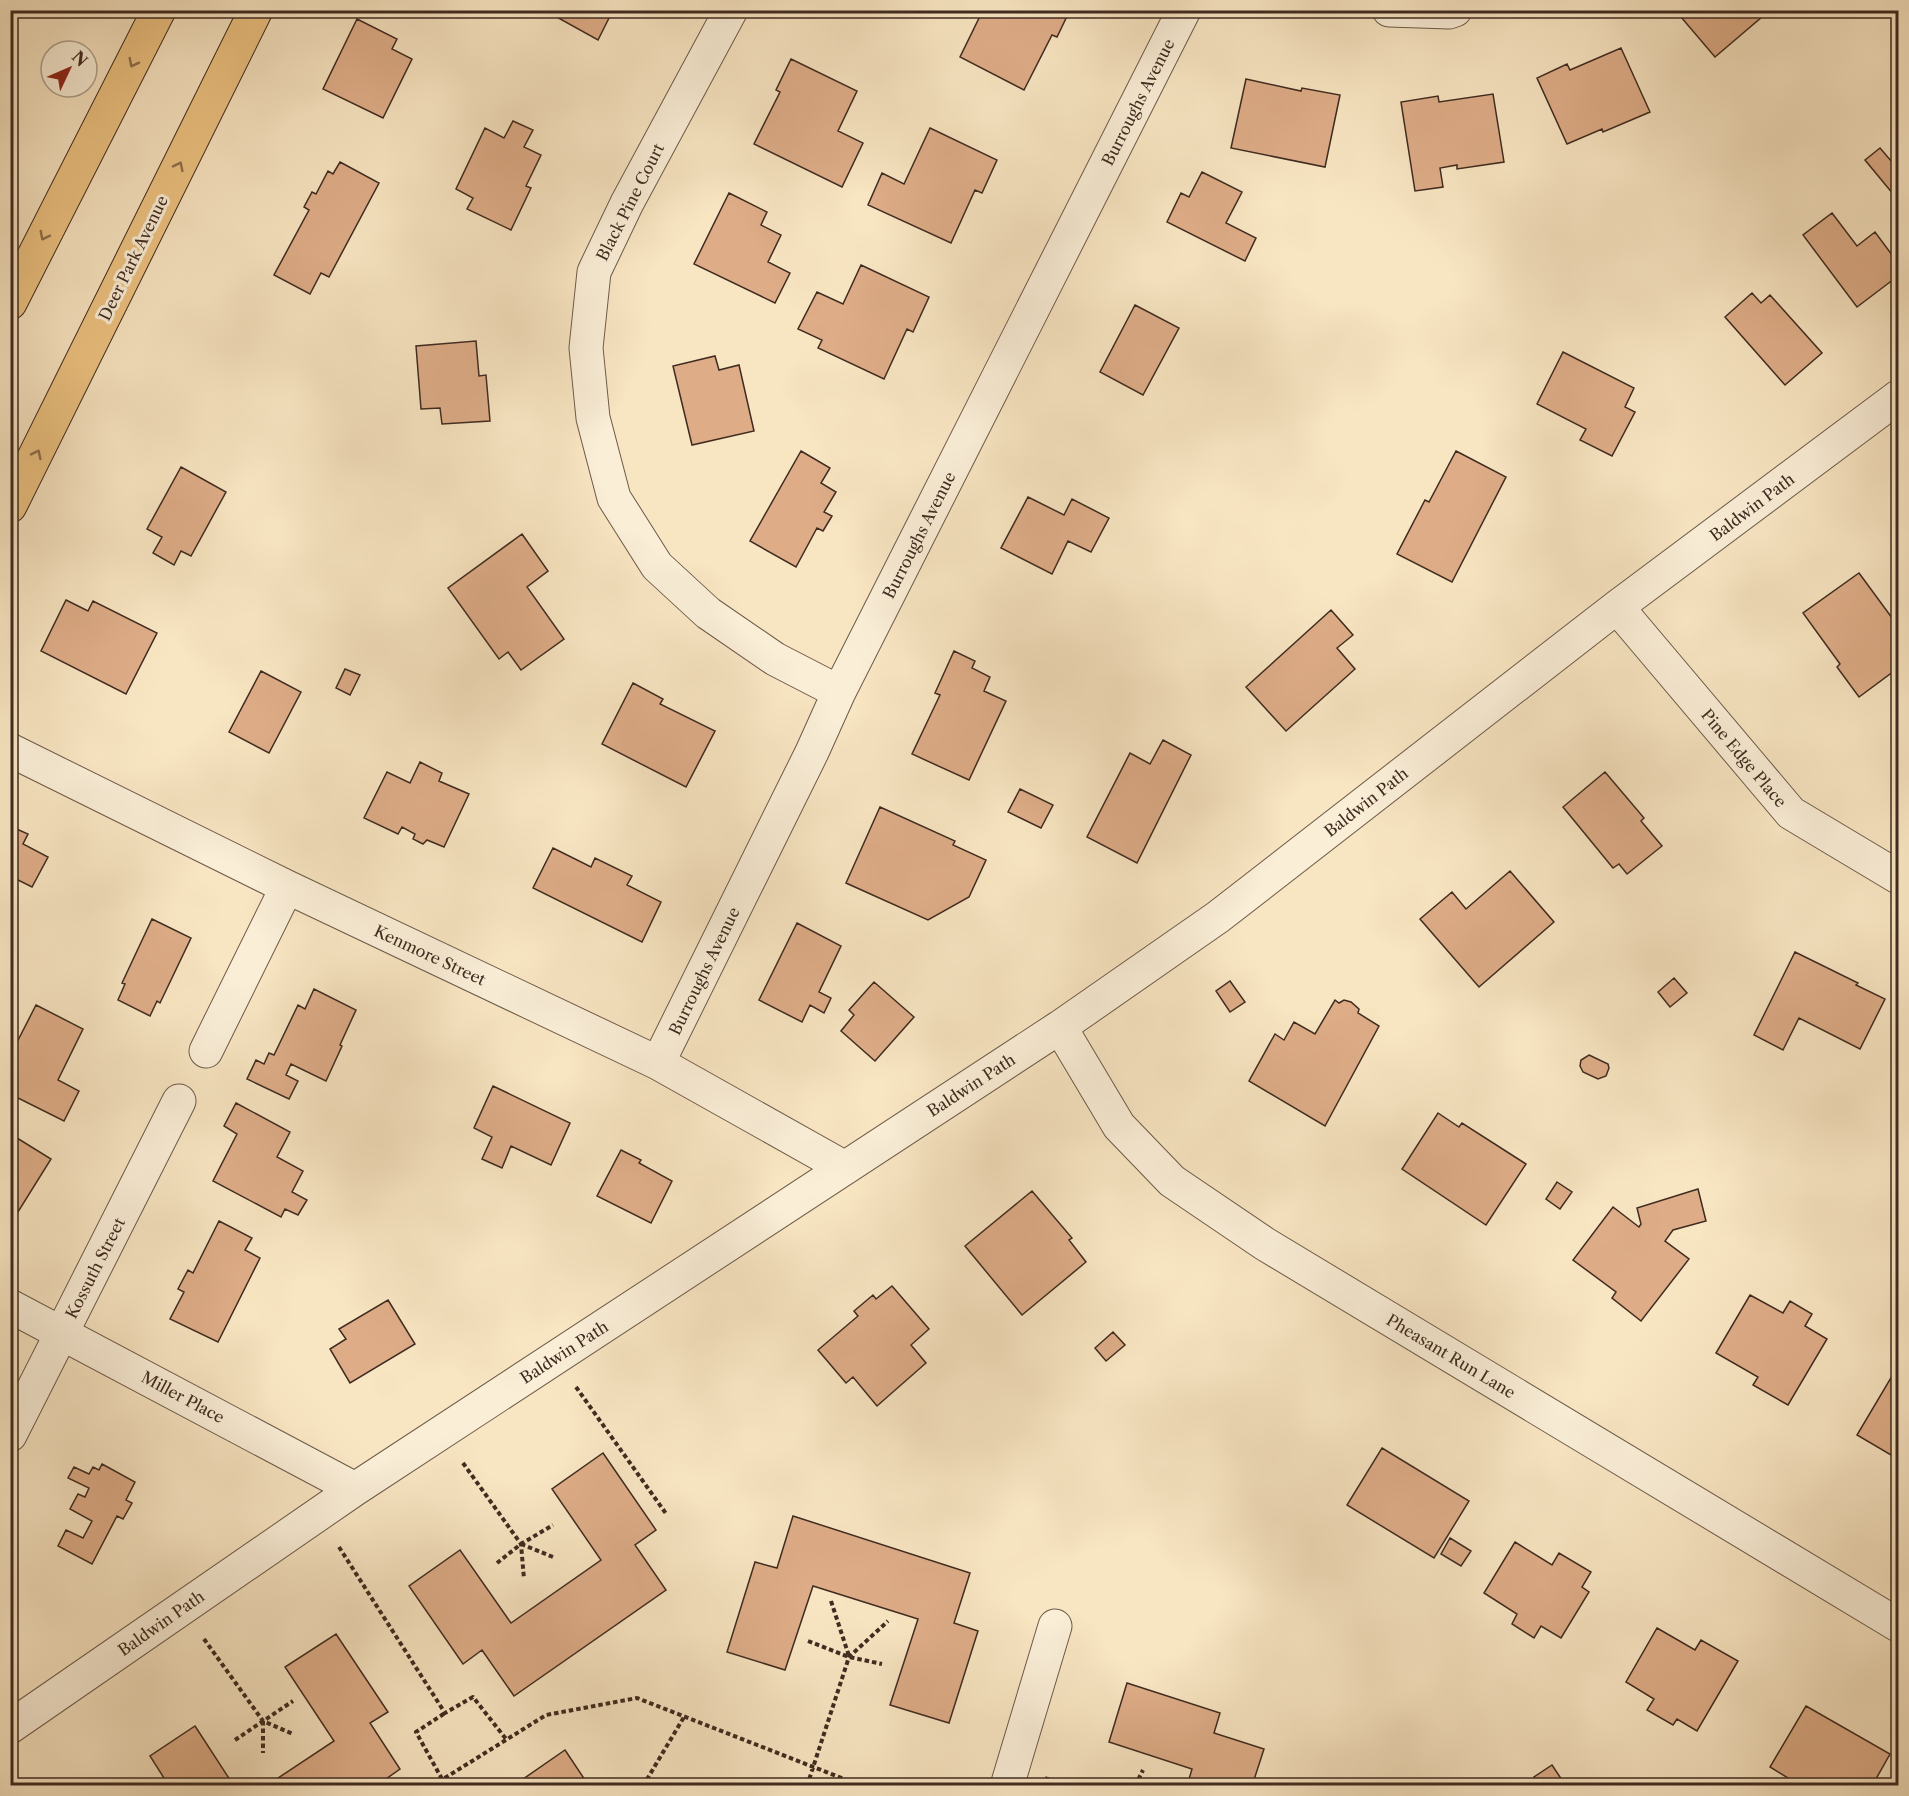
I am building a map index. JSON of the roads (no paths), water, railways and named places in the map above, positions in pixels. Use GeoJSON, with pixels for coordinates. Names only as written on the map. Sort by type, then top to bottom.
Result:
{"type":"FeatureCollection","features":[{"type":"Feature","properties":{"kind":"main road"},"geometry":{"type":"LineString","coordinates":[[13,293],[159,10]]}},
{"type":"Feature","properties":{"kind":"main road","name":"Deer Park Avenue"},"geometry":{"type":"LineString","coordinates":[[10,506],[256,10]]}},
{"type":"Feature","properties":{"kind":"street","name":"Black Pine Court"},"geometry":{"type":"LineString","coordinates":[[731,10],[627,203],[594,272],[586,348],[593,418],[614,498],[657,566],[708,613],[736,633],[775,659],[839,692]]}},
{"type":"Feature","properties":{"kind":"street","name":"Burroughs Avenue"},"geometry":{"type":"LineString","coordinates":[[658,1063],[807,763],[839,692],[1184,10]]}},
{"type":"Feature","properties":{"kind":"street"},"geometry":{"type":"LineString","coordinates":[[1389,10],[1449,12],[1455,10]]}},
{"type":"Feature","properties":{"kind":"street","name":"Baldwin Path"},"geometry":{"type":"LineString","coordinates":[[10,1727],[355,1489],[1060,1027],[1218,917],[1617,607],[1899,397]]}},
{"type":"Feature","properties":{"kind":"street","name":"Pine Edge Place"},"geometry":{"type":"LineString","coordinates":[[1617,607],[1791,813],[1899,877]]}},
{"type":"Feature","properties":{"kind":"street","name":"Kenmore Street"},"geometry":{"type":"LineString","coordinates":[[10,750],[287,887],[658,1063],[845,1168]]}},
{"type":"Feature","properties":{"kind":"street"},"geometry":{"type":"LineString","coordinates":[[206,1051],[287,887]]}},
{"type":"Feature","properties":{"kind":"street","name":"Pheasant Run Lane"},"geometry":{"type":"LineString","coordinates":[[1060,1027],[1119,1126],[1172,1181],[1264,1244],[1899,1625]]}},
{"type":"Feature","properties":{"kind":"street","name":"Kossuth Street"},"geometry":{"type":"LineString","coordinates":[[10,1435],[179,1101]]}},
{"type":"Feature","properties":{"kind":"street","name":"Miller Place"},"geometry":{"type":"LineString","coordinates":[[10,1306],[355,1489]]}},
{"type":"Feature","properties":{"kind":"street"},"geometry":{"type":"LineString","coordinates":[[1008,1785],[1055,1626]]}}]}
